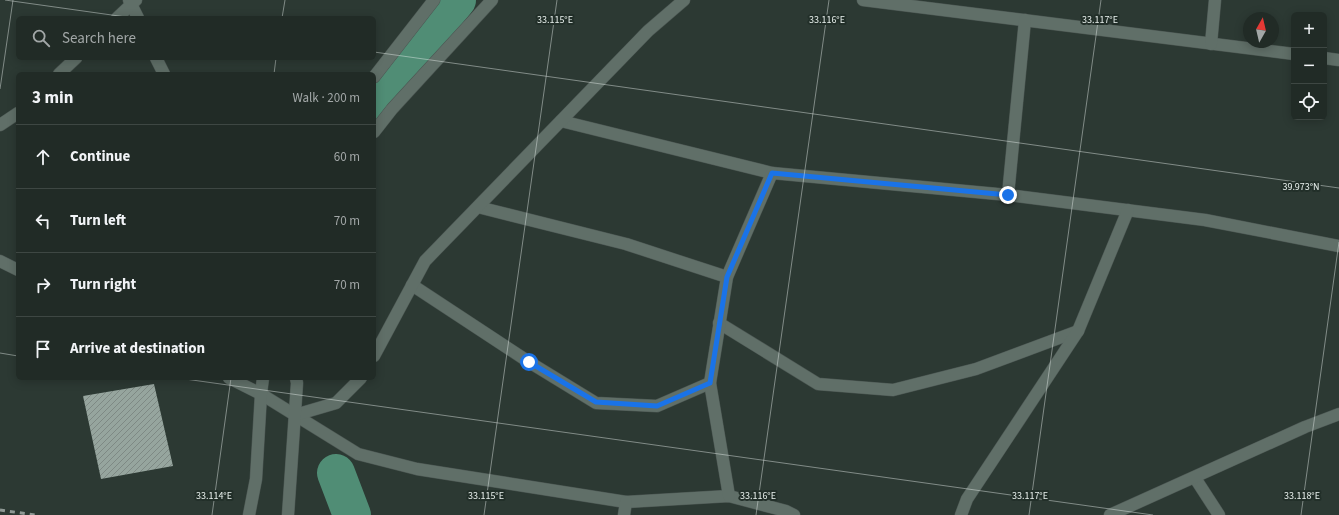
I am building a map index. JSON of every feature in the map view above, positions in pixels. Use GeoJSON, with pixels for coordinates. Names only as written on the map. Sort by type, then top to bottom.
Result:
{"type":"FeatureCollection","features":[{"type":"Feature","properties":{"kind":"street"},"geometry":{"type":"LineString","coordinates":[[376,74],[434,0]]}},
{"type":"Feature","properties":{"kind":"street"},"geometry":{"type":"LineString","coordinates":[[376,129],[392,109],[492,0]]}},
{"type":"Feature","properties":{"kind":"street"},"geometry":{"type":"LineString","coordinates":[[376,352],[425,261],[648,31],[684,0]]}},
{"type":"Feature","properties":{"kind":"street"},"geometry":{"type":"LineString","coordinates":[[863,0],[1291,54]]}},
{"type":"Feature","properties":{"kind":"street"},"geometry":{"type":"LineString","coordinates":[[1211,44],[1214,0]]}},
{"type":"Feature","properties":{"kind":"street"},"geometry":{"type":"LineString","coordinates":[[119,16],[132,1],[137,16]]}},
{"type":"Feature","properties":{"kind":"street"},"geometry":{"type":"LineString","coordinates":[[1008,195],[1025,20]]}},
{"type":"Feature","properties":{"kind":"street"},"geometry":{"type":"LineString","coordinates":[[1327,58],[1339,60]]}},
{"type":"Feature","properties":{"kind":"street"},"geometry":{"type":"LineString","coordinates":[[61,72],[74,60]]}},
{"type":"Feature","properties":{"kind":"street"},"geometry":{"type":"LineString","coordinates":[[157,60],[163,72]]}},
{"type":"Feature","properties":{"kind":"street"},"geometry":{"type":"LineString","coordinates":[[0,125],[16,114]]}},
{"type":"Feature","properties":{"kind":"street"},"geometry":{"type":"LineString","coordinates":[[561,121],[772,173],[1008,195],[1128,210],[1205,220],[1339,246]]}},
{"type":"Feature","properties":{"kind":"street"},"geometry":{"type":"LineString","coordinates":[[729,496],[710,383],[727,277],[772,173]]}},
{"type":"Feature","properties":{"kind":"street"},"geometry":{"type":"LineString","coordinates":[[478,206],[626,244],[727,277]]}},
{"type":"Feature","properties":{"kind":"street"},"geometry":{"type":"LineString","coordinates":[[962,515],[967,499],[1078,331],[1128,210]]}},
{"type":"Feature","properties":{"kind":"street"},"geometry":{"type":"LineString","coordinates":[[0,261],[16,269]]}},
{"type":"Feature","properties":{"kind":"street"},"geometry":{"type":"LineString","coordinates":[[412,285],[529,362],[596,402],[657,406],[710,383]]}},
{"type":"Feature","properties":{"kind":"street"},"geometry":{"type":"LineString","coordinates":[[720,323],[818,384],[893,390],[976,369],[1078,331]]}},
{"type":"Feature","properties":{"kind":"street"},"geometry":{"type":"LineString","coordinates":[[233,380],[260,394],[358,454],[417,469],[626,502],[729,496],[786,511],[794,515]]}},
{"type":"Feature","properties":{"kind":"street"},"geometry":{"type":"LineString","coordinates":[[249,515],[256,480],[260,394],[263,380]]}},
{"type":"Feature","properties":{"kind":"street"},"geometry":{"type":"LineString","coordinates":[[288,515],[296,380]]}},
{"type":"Feature","properties":{"kind":"street"},"geometry":{"type":"LineString","coordinates":[[295,415],[336,404],[359,380]]}},
{"type":"Feature","properties":{"kind":"street"},"geometry":{"type":"LineString","coordinates":[[1110,515],[1306,427],[1339,414]]}},
{"type":"Feature","properties":{"kind":"street"},"geometry":{"type":"LineString","coordinates":[[1195,478],[1219,515]]}},
{"type":"Feature","properties":{"kind":"street"},"geometry":{"type":"LineString","coordinates":[[624,515],[626,502]]}},
{"type":"Feature","properties":{"kind":"building"},"geometry":{"type":"Polygon","coordinates":[[[154,384],[173,466],[101,479],[83,396],[154,384]]]}},
{"type":"Feature","properties":{"kind":"waterway"},"geometry":{"type":"LineString","coordinates":[[376,101],[457,0]]}},
{"type":"Feature","properties":{"kind":"waterway"},"geometry":{"type":"LineString","coordinates":[[336,473],[352,515]]}},
{"type":"Feature","properties":{"kind":"railway"},"geometry":{"type":"LineString","coordinates":[[0,510],[35,515]]}},
{"type":"Feature","properties":{"kind":"route"},"geometry":{"type":"LineString","coordinates":[[529,362],[596,402],[657,406],[710,383],[727,277],[772,173],[1008,195]]}}]}
